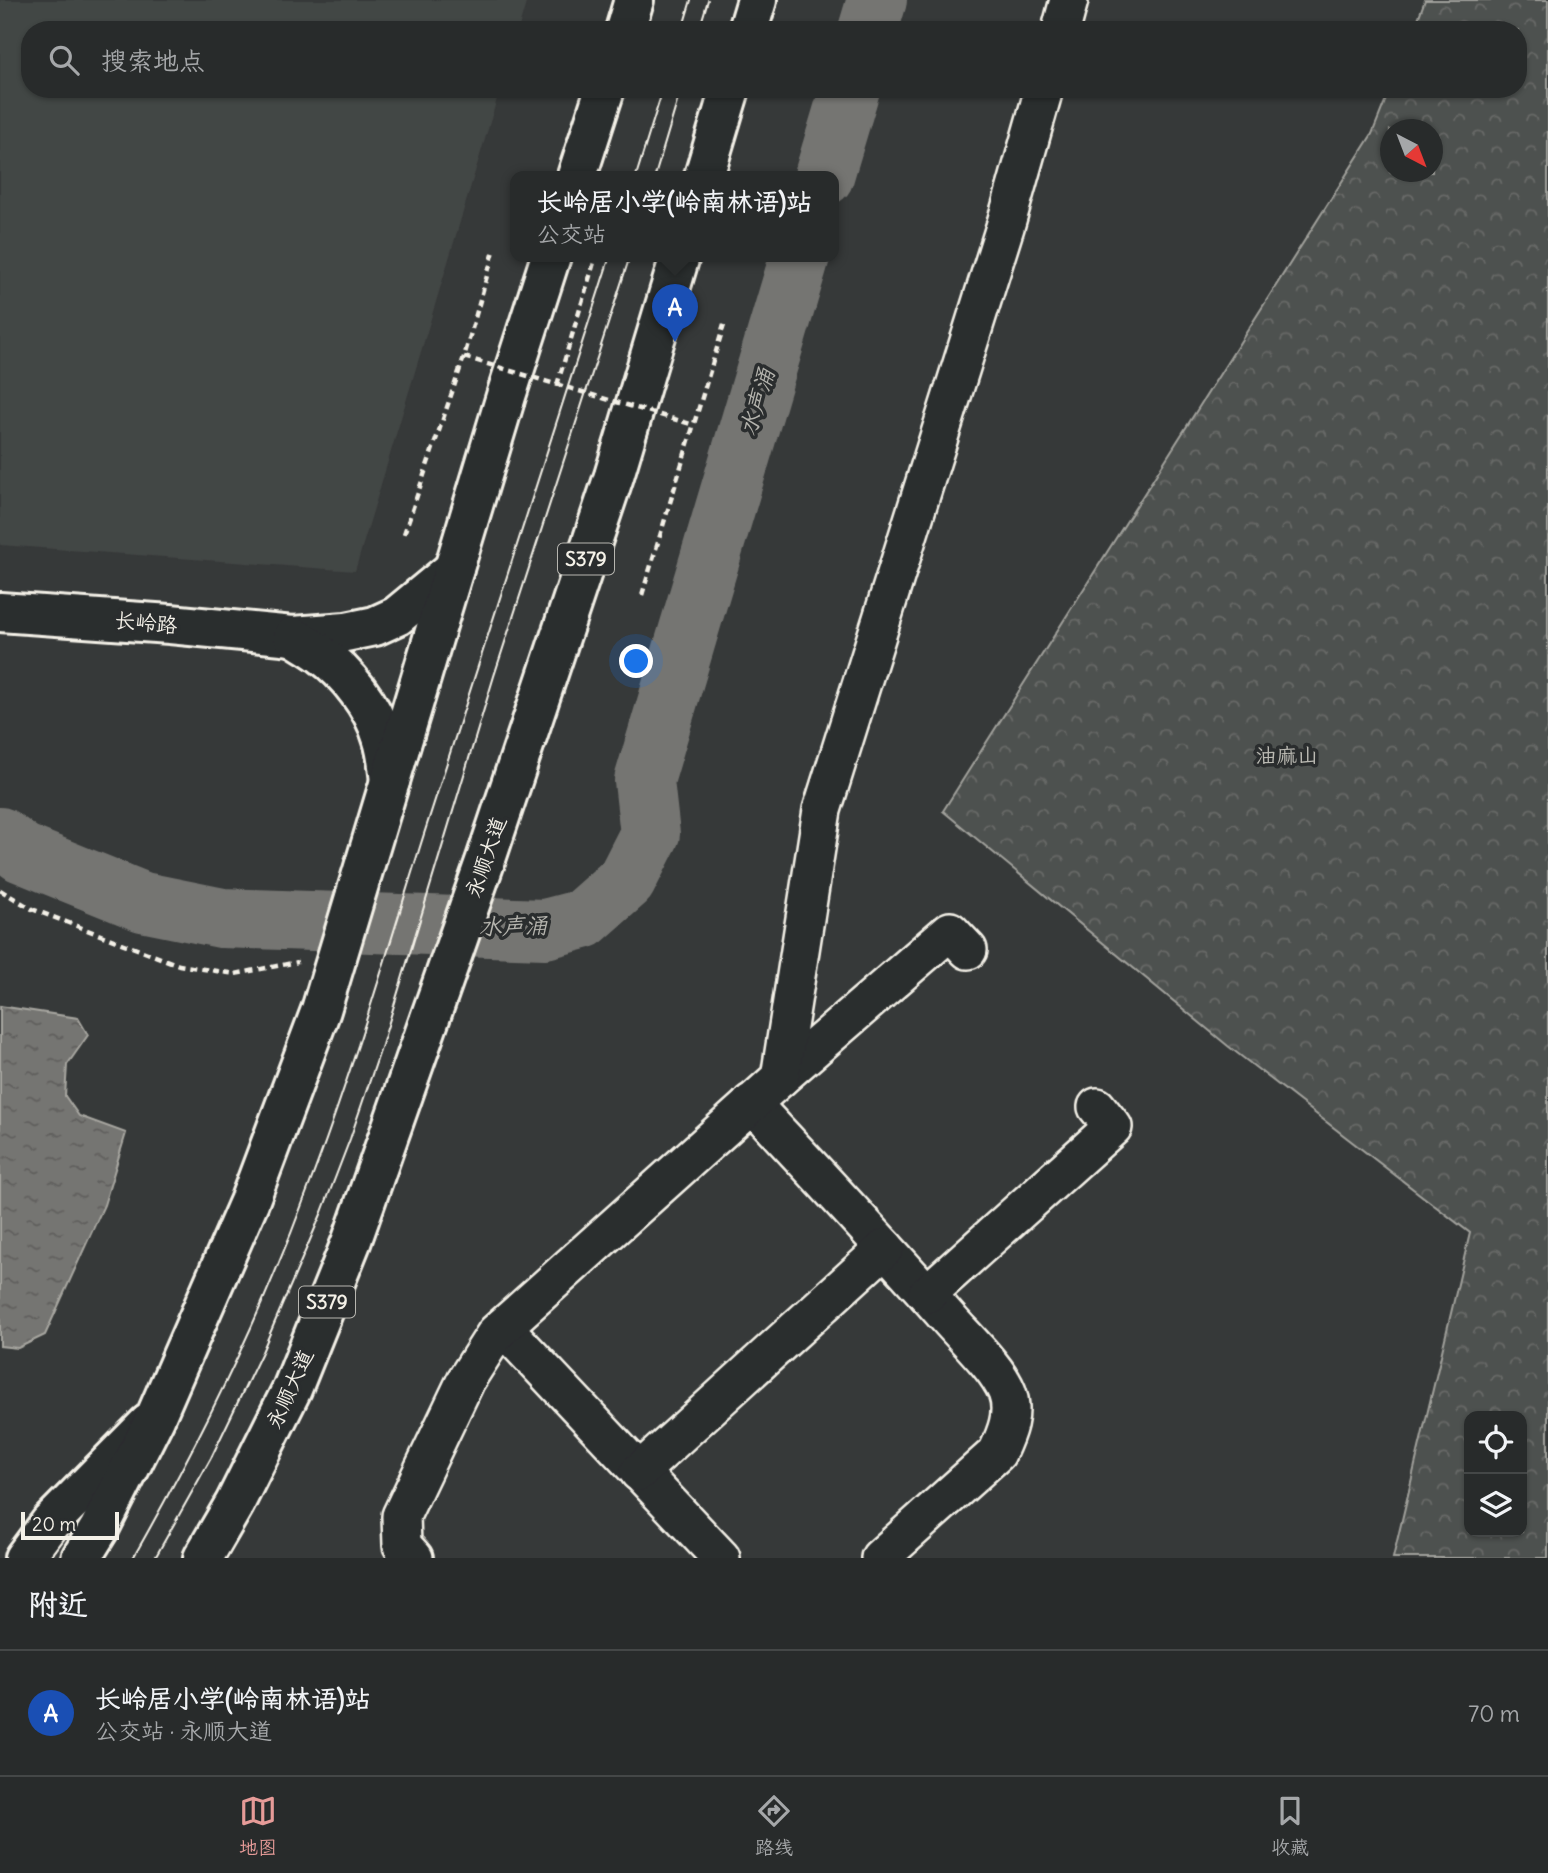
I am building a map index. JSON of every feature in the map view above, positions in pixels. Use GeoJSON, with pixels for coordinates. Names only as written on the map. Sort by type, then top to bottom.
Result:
{"type":"FeatureCollection","features":[{"type":"Feature","properties":{"kind":"main road"},"geometry":{"type":"LineString","coordinates":[[628,21],[634,0]]}},
{"type":"Feature","properties":{"kind":"main road"},"geometry":{"type":"LineString","coordinates":[[751,21],[757,0]]}},
{"type":"Feature","properties":{"kind":"main road"},"geometry":{"type":"LineString","coordinates":[[579,171],[602,98]]}},
{"type":"Feature","properties":{"kind":"main road"},"geometry":{"type":"LineString","coordinates":[[705,171],[727,98]]}},
{"type":"Feature","properties":{"kind":"main road"},"geometry":{"type":"LineString","coordinates":[[81,1558],[99,1529],[155,1418],[249,1202],[321,1010],[506,396],[549,262]]}},
{"type":"Feature","properties":{"kind":"main road","name":"永顺大道"},"geometry":{"type":"LineString","coordinates":[[203,1558],[235,1503],[292,1389],[352,1240],[486,859],[614,476],[678,262]]}},
{"type":"Feature","properties":{"kind":"main road","name":"长岭路"},"geometry":{"type":"LineString","coordinates":[[0,612],[293,636],[346,632],[375,626],[397,616],[454,569]]}},
{"type":"Feature","properties":{"kind":"main road"},"geometry":{"type":"LineString","coordinates":[[293,636],[323,655],[362,698],[383,738],[390,781]]}},
{"type":"Feature","properties":{"kind":"main road"},"geometry":{"type":"LineString","coordinates":[[24,1558],[50,1523],[155,1418]]}},
{"type":"Feature","properties":{"kind":"street"},"geometry":{"type":"LineString","coordinates":[[1063,21],[1069,0]]}},
{"type":"Feature","properties":{"kind":"street"},"geometry":{"type":"LineString","coordinates":[[780,1078],[822,810],[1005,227],[1041,98]]}},
{"type":"Feature","properties":{"kind":"street"},"geometry":{"type":"LineString","coordinates":[[414,1558],[402,1545],[401,1516],[467,1380],[496,1333],[751,1103],[950,931],[968,950]]}},
{"type":"Feature","properties":{"kind":"street"},"geometry":{"type":"LineString","coordinates":[[751,1103],[997,1374],[1008,1393],[1010,1414],[1007,1434],[997,1453],[880,1558]]}},
{"type":"Feature","properties":{"kind":"street"},"geometry":{"type":"LineString","coordinates":[[926,1294],[1114,1127],[1097,1107]]}},
{"type":"Feature","properties":{"kind":"street"},"geometry":{"type":"LineString","coordinates":[[639,1472],[885,1248]]}},
{"type":"Feature","properties":{"kind":"street"},"geometry":{"type":"LineString","coordinates":[[503,1327],[721,1558]]}},
{"type":"Feature","properties":{"kind":"path"},"geometry":{"type":"LineString","coordinates":[[404,534],[464,357],[494,251]]}},
{"type":"Feature","properties":{"kind":"path"},"geometry":{"type":"LineString","coordinates":[[557,385],[594,262]]}},
{"type":"Feature","properties":{"kind":"path"},"geometry":{"type":"LineString","coordinates":[[642,595],[724,325]]}},
{"type":"Feature","properties":{"kind":"path"},"geometry":{"type":"LineString","coordinates":[[464,357],[694,425]]}},
{"type":"Feature","properties":{"kind":"path"},"geometry":{"type":"LineString","coordinates":[[0,890],[32,909],[179,965],[234,974],[305,960]]}},
{"type":"Feature","properties":{"kind":"shaded area"},"geometry":{"type":"Polygon","coordinates":[[[0,0],[527,0],[521,21],[21,21],[21,98],[497,98],[355,571],[0,545],[0,0]]]}},
{"type":"Feature","properties":{"kind":"green space","name":"油麻山"},"geometry":{"type":"Polygon","coordinates":[[[1425,0],[1548,0],[1548,1558],[1393,1558],[1470,1233],[1228,1046],[943,811],[1372,134],[1386,98],[1527,98],[1527,21],[1417,21],[1425,0]]]}},
{"type":"Feature","properties":{"kind":"water"},"geometry":{"type":"Polygon","coordinates":[[[0,1006],[78,1018],[88,1035],[67,1065],[65,1096],[79,1116],[126,1133],[104,1205],[45,1335],[18,1348],[0,1346],[0,1006]]]}},
{"type":"Feature","properties":{"kind":"waterway","name":"水声涌"},"geometry":{"type":"LineString","coordinates":[[871,21],[877,0]]}},
{"type":"Feature","properties":{"kind":"waterway","name":"水声涌"},"geometry":{"type":"LineString","coordinates":[[825,171],[847,98]]}},
{"type":"Feature","properties":{"kind":"waterway","name":"水声涌"},"geometry":{"type":"LineString","coordinates":[[0,837],[22,853],[143,902],[222,918],[545,929],[583,919],[626,881],[650,834],[644,781],[798,262]]}},
{"type":"Feature","properties":{"kind":"tram line"},"geometry":{"type":"LineString","coordinates":[[685,21],[691,0]]}},
{"type":"Feature","properties":{"kind":"tram line"},"geometry":{"type":"LineString","coordinates":[[702,21],[708,0]]}},
{"type":"Feature","properties":{"kind":"tram line"},"geometry":{"type":"LineString","coordinates":[[638,171],[660,98]]}},
{"type":"Feature","properties":{"kind":"tram line"},"geometry":{"type":"LineString","coordinates":[[656,171],[678,98]]}},
{"type":"Feature","properties":{"kind":"tram line"},"geometry":{"type":"LineString","coordinates":[[133,1558],[183,1468],[251,1329],[291,1234],[325,1142],[608,262]]}},
{"type":"Feature","properties":{"kind":"tram line"},"geometry":{"type":"LineString","coordinates":[[155,1558],[211,1458],[262,1352],[350,1139],[382,1045],[494,676],[628,262]]}},
{"type":"Feature","properties":{"kind":"place","name":"长岭居小学(岭南林语)站"},"geometry":{"type":"Point","coordinates":[675,342]}}]}
